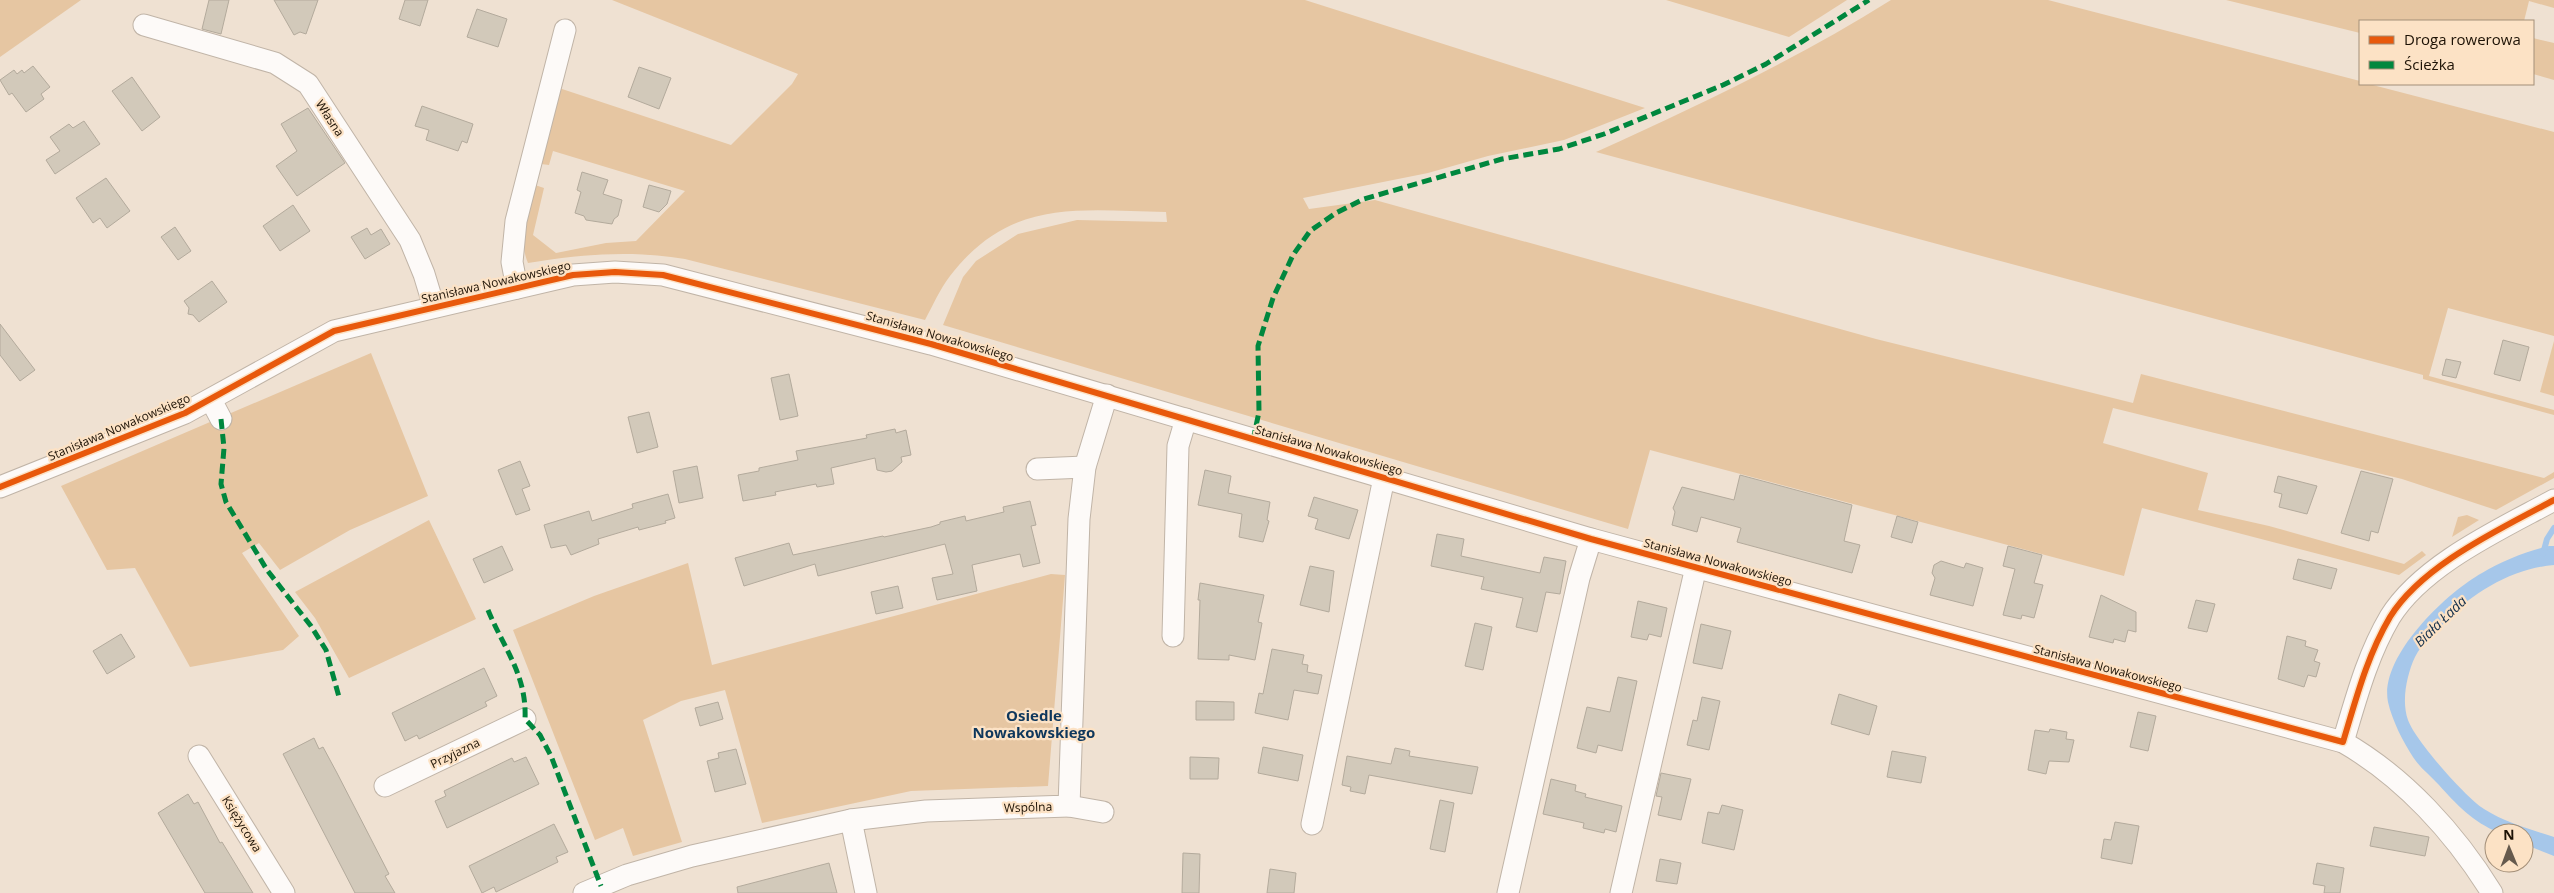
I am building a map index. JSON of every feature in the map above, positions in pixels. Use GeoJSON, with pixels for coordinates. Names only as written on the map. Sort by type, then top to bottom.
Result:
{"type":"FeatureCollection","features":[{"type":"Feature","properties":{"kind":"street","name":"Własna"},"geometry":{"type":"LineString","coordinates":[[144,25],[275,63],[308,84],[410,240],[424,274],[434,307]]}},
{"type":"Feature","properties":{"kind":"street"},"geometry":{"type":"LineString","coordinates":[[517,288],[512,262],[516,221],[565,30]]}},
{"type":"Feature","properties":{"kind":"street","name":"Stanisława Nowakowskiego"},"geometry":{"type":"LineString","coordinates":[[0,487],[115,443],[211,400],[334,331],[573,275],[615,272],[663,275],[914,339],[1696,568],[2343,742],[2368,757],[2430,811],[2492,893]]}},
{"type":"Feature","properties":{"kind":"street","name":"Wspólna"},"geometry":{"type":"LineString","coordinates":[[584,893],[627,875],[684,858],[851,820],[926,811],[1069,806],[1078,541],[1085,467],[1107,395]]}},
{"type":"Feature","properties":{"kind":"street"},"geometry":{"type":"LineString","coordinates":[[211,400],[221,419]]}},
{"type":"Feature","properties":{"kind":"street"},"geometry":{"type":"LineString","coordinates":[[1174,636],[1178,446],[1186,419]]}},
{"type":"Feature","properties":{"kind":"street"},"geometry":{"type":"LineString","coordinates":[[1037,469],[1085,467]]}},
{"type":"Feature","properties":{"kind":"street"},"geometry":{"type":"LineString","coordinates":[[1312,824],[1384,478]]}},
{"type":"Feature","properties":{"kind":"street"},"geometry":{"type":"LineString","coordinates":[[2343,742],[2365,668],[2392,616],[2409,595],[2443,566],[2497,532],[2554,500]]}},
{"type":"Feature","properties":{"kind":"street"},"geometry":{"type":"LineString","coordinates":[[1508,893],[1579,578],[1592,539]]}},
{"type":"Feature","properties":{"kind":"street"},"geometry":{"type":"LineString","coordinates":[[1620,893],[1696,568]]}},
{"type":"Feature","properties":{"kind":"street","name":"Przyjazna"},"geometry":{"type":"LineString","coordinates":[[385,786],[525,719]]}},
{"type":"Feature","properties":{"kind":"street","name":"Księżycowa"},"geometry":{"type":"LineString","coordinates":[[200,756],[284,893]]}},
{"type":"Feature","properties":{"kind":"street"},"geometry":{"type":"LineString","coordinates":[[1069,806],[1103,812]]}},
{"type":"Feature","properties":{"kind":"street"},"geometry":{"type":"LineString","coordinates":[[851,820],[866,893]]}},
{"type":"Feature","properties":{"kind":"shaded area"},"geometry":{"type":"Polygon","coordinates":[[[0,0],[81,0],[0,57],[0,0]]]}},
{"type":"Feature","properties":{"kind":"shaded area"},"geometry":{"type":"Polygon","coordinates":[[[612,0],[1305,0],[1645,108],[1564,140],[1488,156],[1428,173],[1303,198],[1309,209],[1375,200],[1876,339],[2133,403],[2141,374],[2544,478],[2554,472],[2554,478],[2496,510],[2402,479],[2113,408],[2103,443],[2208,473],[2198,510],[2269,526],[2404,564],[2422,551],[2426,555],[2399,575],[2142,508],[2124,576],[1650,450],[1628,529],[943,325],[963,277],[976,261],[1018,234],[1077,220],[1167,222],[1166,212],[1074,211],[1047,214],[1021,221],[997,233],[973,251],[946,281],[925,320],[685,259],[665,256],[607,254],[528,263],[525,254],[524,234],[535,185],[544,188],[533,235],[556,253],[606,243],[636,241],[685,191],[553,151],[549,165],[541,164],[559,88],[731,145],[792,84],[798,74],[612,0]]]}},
{"type":"Feature","properties":{"kind":"shaded area"},"geometry":{"type":"Polygon","coordinates":[[[1666,0],[1847,0],[1789,37],[1666,0]]]}},
{"type":"Feature","properties":{"kind":"shaded area"},"geometry":{"type":"Polygon","coordinates":[[[1891,0],[2048,0],[2359,81],[2359,85],[2373,85],[2554,132],[2554,336],[2448,308],[2429,376],[2554,410],[2554,415],[2423,379],[2423,375],[1596,152],[1783,62],[1891,0]]]}},
{"type":"Feature","properties":{"kind":"shaded area"},"geometry":{"type":"Polygon","coordinates":[[[2226,0],[2554,0],[2554,8],[2529,1],[2524,20],[2359,20],[2359,33],[2226,0]]]}},
{"type":"Feature","properties":{"kind":"shaded area"},"geometry":{"type":"Polygon","coordinates":[[[2534,38],[2554,43],[2554,80],[2534,74],[2534,38]]]}},
{"type":"Feature","properties":{"kind":"shaded area"},"geometry":{"type":"Polygon","coordinates":[[[2554,341],[2554,396],[2540,392],[2554,341]]]}},
{"type":"Feature","properties":{"kind":"shaded area"},"geometry":{"type":"Polygon","coordinates":[[[371,353],[428,496],[350,530],[280,570],[259,543],[242,553],[299,636],[283,650],[190,667],[135,568],[107,570],[61,486],[371,353]]]}},
{"type":"Feature","properties":{"kind":"shaded area"},"geometry":{"type":"Polygon","coordinates":[[[2467,515],[2479,520],[2452,537],[2458,517],[2467,515]]]}},
{"type":"Feature","properties":{"kind":"shaded area"},"geometry":{"type":"Polygon","coordinates":[[[429,520],[476,619],[349,678],[315,618],[295,592],[429,520]]]}},
{"type":"Feature","properties":{"kind":"shaded area"},"geometry":{"type":"Polygon","coordinates":[[[688,563],[712,665],[1051,574],[1065,575],[1048,786],[911,791],[762,823],[725,690],[681,701],[643,720],[682,842],[633,856],[623,828],[595,840],[513,630],[594,596],[688,563]]]}},
{"type":"Feature","properties":{"kind":"water","name":"Biała Łada"},"geometry":{"type":"Polygon","coordinates":[[[2554,546],[2554,565],[2539,567],[2510,576],[2470,599],[2458,609],[2418,652],[2410,671],[2406,688],[2405,705],[2408,720],[2412,729],[2430,754],[2476,803],[2500,818],[2513,823],[2484,823],[2484,825],[2458,805],[2413,757],[2405,745],[2392,716],[2388,702],[2388,684],[2394,666],[2404,647],[2418,628],[2451,595],[2467,582],[2490,569],[2540,548],[2554,546]]]}},
{"type":"Feature","properties":{"kind":"water"},"geometry":{"type":"Polygon","coordinates":[[[2534,830],[2554,837],[2554,856],[2534,848],[2534,830]]]}},
{"type":"Feature","properties":{"kind":"building"},"geometry":{"type":"Polygon","coordinates":[[[209,0],[229,0],[221,34],[202,29],[209,0]]]}},
{"type":"Feature","properties":{"kind":"building"},"geometry":{"type":"Polygon","coordinates":[[[274,0],[318,0],[306,34],[300,32],[294,35],[274,0]]]}},
{"type":"Feature","properties":{"kind":"building"},"geometry":{"type":"Polygon","coordinates":[[[405,0],[428,0],[420,26],[399,19],[405,0]]]}},
{"type":"Feature","properties":{"kind":"building"},"geometry":{"type":"Polygon","coordinates":[[[477,9],[507,19],[498,47],[467,37],[477,9]]]}},
{"type":"Feature","properties":{"kind":"building"},"geometry":{"type":"Polygon","coordinates":[[[33,66],[50,87],[41,94],[44,99],[26,112],[12,93],[9,95],[0,80],[14,70],[17,74],[22,70],[24,73],[33,66]]]}},
{"type":"Feature","properties":{"kind":"building"},"geometry":{"type":"Polygon","coordinates":[[[639,67],[671,78],[659,109],[628,97],[639,67]]]}},
{"type":"Feature","properties":{"kind":"building"},"geometry":{"type":"Polygon","coordinates":[[[132,77],[160,117],[142,131],[112,91],[132,77]]]}},
{"type":"Feature","properties":{"kind":"building"},"geometry":{"type":"Polygon","coordinates":[[[422,106],[473,124],[467,143],[462,141],[458,151],[426,140],[429,130],[415,126],[422,106]]]}},
{"type":"Feature","properties":{"kind":"building"},"geometry":{"type":"Polygon","coordinates":[[[308,108],[345,163],[297,196],[276,166],[297,151],[281,124],[308,108]]]}},
{"type":"Feature","properties":{"kind":"building"},"geometry":{"type":"Polygon","coordinates":[[[84,121],[100,144],[55,174],[46,160],[60,151],[50,137],[69,124],[73,128],[84,121]]]}},
{"type":"Feature","properties":{"kind":"building"},"geometry":{"type":"Polygon","coordinates":[[[582,172],[608,180],[603,194],[622,200],[618,216],[612,224],[586,220],[584,216],[575,213],[581,192],[577,190],[582,172]]]}},
{"type":"Feature","properties":{"kind":"building"},"geometry":{"type":"Polygon","coordinates":[[[106,178],[130,211],[107,228],[100,218],[93,223],[76,198],[106,178]]]}},
{"type":"Feature","properties":{"kind":"building"},"geometry":{"type":"Polygon","coordinates":[[[649,185],[671,191],[667,204],[659,212],[643,207],[649,185]]]}},
{"type":"Feature","properties":{"kind":"building"},"geometry":{"type":"Polygon","coordinates":[[[293,205],[310,231],[280,251],[263,226],[293,205]]]}},
{"type":"Feature","properties":{"kind":"building"},"geometry":{"type":"Polygon","coordinates":[[[175,227],[191,251],[178,260],[161,237],[175,227]]]}},
{"type":"Feature","properties":{"kind":"building"},"geometry":{"type":"Polygon","coordinates":[[[367,228],[371,235],[381,229],[390,244],[365,259],[351,237],[367,228]]]}},
{"type":"Feature","properties":{"kind":"building"},"geometry":{"type":"Polygon","coordinates":[[[212,281],[227,302],[199,322],[193,315],[188,314],[189,308],[184,301],[212,281]]]}},
{"type":"Feature","properties":{"kind":"building"},"geometry":{"type":"Polygon","coordinates":[[[0,324],[35,370],[20,381],[0,355],[0,324]]]}},
{"type":"Feature","properties":{"kind":"building"},"geometry":{"type":"Polygon","coordinates":[[[2503,340],[2529,347],[2520,381],[2494,374],[2503,340]]]}},
{"type":"Feature","properties":{"kind":"building"},"geometry":{"type":"Polygon","coordinates":[[[2446,359],[2461,362],[2456,378],[2442,375],[2446,359]]]}},
{"type":"Feature","properties":{"kind":"building"},"geometry":{"type":"Polygon","coordinates":[[[789,374],[798,416],[780,420],[771,378],[789,374]]]}},
{"type":"Feature","properties":{"kind":"building"},"geometry":{"type":"Polygon","coordinates":[[[649,412],[658,447],[637,453],[628,417],[649,412]]]}},
{"type":"Feature","properties":{"kind":"building"},"geometry":{"type":"Polygon","coordinates":[[[895,429],[896,433],[906,430],[911,455],[901,457],[902,462],[892,471],[877,470],[875,458],[831,468],[834,484],[817,487],[816,484],[775,492],[776,495],[743,501],[738,475],[759,471],[759,468],[798,460],[796,451],[867,438],[866,435],[895,429]]]}},
{"type":"Feature","properties":{"kind":"building"},"geometry":{"type":"Polygon","coordinates":[[[520,461],[530,486],[522,489],[530,510],[516,515],[498,470],[520,461]]]}},
{"type":"Feature","properties":{"kind":"building"},"geometry":{"type":"Polygon","coordinates":[[[697,466],[703,498],[679,503],[673,471],[697,466]]]}},
{"type":"Feature","properties":{"kind":"building"},"geometry":{"type":"Polygon","coordinates":[[[1205,470],[1231,476],[1228,493],[1270,502],[1267,520],[1269,521],[1263,542],[1239,537],[1242,514],[1198,505],[1205,470]]]}},
{"type":"Feature","properties":{"kind":"building"},"geometry":{"type":"Polygon","coordinates":[[[2361,471],[2393,479],[2378,533],[2371,531],[2369,541],[2341,533],[2361,471]]]}},
{"type":"Feature","properties":{"kind":"building"},"geometry":{"type":"Polygon","coordinates":[[[1740,475],[1852,505],[1844,541],[1860,545],[1852,573],[1737,542],[1741,528],[1701,517],[1697,532],[1672,525],[1675,512],[1673,508],[1682,487],[1734,500],[1740,475]]]}},
{"type":"Feature","properties":{"kind":"building"},"geometry":{"type":"Polygon","coordinates":[[[2278,476],[2317,486],[2307,514],[2279,507],[2282,494],[2274,492],[2278,476]]]}},
{"type":"Feature","properties":{"kind":"building"},"geometry":{"type":"Polygon","coordinates":[[[668,494],[675,518],[665,521],[666,523],[639,530],[638,527],[598,539],[599,544],[571,555],[566,545],[551,548],[544,525],[589,511],[592,521],[633,508],[632,504],[668,494]]]}},
{"type":"Feature","properties":{"kind":"building"},"geometry":{"type":"Polygon","coordinates":[[[1314,497],[1358,510],[1349,539],[1315,529],[1318,519],[1308,516],[1314,497]]]}},
{"type":"Feature","properties":{"kind":"building"},"geometry":{"type":"Polygon","coordinates":[[[1030,501],[1036,525],[1031,526],[1040,563],[1023,567],[1020,554],[972,565],[977,591],[937,600],[932,578],[953,574],[945,544],[818,576],[815,564],[744,586],[735,558],[789,543],[793,555],[931,527],[940,524],[940,522],[965,516],[966,521],[1004,512],[1003,507],[1030,501]]]}},
{"type":"Feature","properties":{"kind":"building"},"geometry":{"type":"Polygon","coordinates":[[[1897,516],[1918,522],[1912,543],[1891,537],[1897,516]]]}},
{"type":"Feature","properties":{"kind":"building"},"geometry":{"type":"Polygon","coordinates":[[[1437,534],[1464,539],[1461,556],[1540,573],[1544,557],[1566,561],[1560,594],[1546,592],[1537,632],[1516,627],[1523,598],[1481,589],[1484,577],[1431,566],[1437,534]]]}},
{"type":"Feature","properties":{"kind":"building"},"geometry":{"type":"Polygon","coordinates":[[[502,546],[513,570],[484,583],[473,559],[502,546]]]}},
{"type":"Feature","properties":{"kind":"building"},"geometry":{"type":"Polygon","coordinates":[[[2008,546],[2042,555],[2034,583],[2043,585],[2034,618],[2022,615],[2021,619],[2003,615],[2015,569],[2003,566],[2008,546]]]}},
{"type":"Feature","properties":{"kind":"building"},"geometry":{"type":"Polygon","coordinates":[[[2298,559],[2337,569],[2331,589],[2293,579],[2298,559]]]}},
{"type":"Feature","properties":{"kind":"building"},"geometry":{"type":"Polygon","coordinates":[[[1941,561],[1964,568],[1966,563],[1983,568],[1973,606],[1930,595],[1935,578],[1932,573],[1934,565],[1941,561]]]}},
{"type":"Feature","properties":{"kind":"building"},"geometry":{"type":"Polygon","coordinates":[[[1310,566],[1334,571],[1329,612],[1300,605],[1310,566]]]}},
{"type":"Feature","properties":{"kind":"building"},"geometry":{"type":"Polygon","coordinates":[[[1200,583],[1264,595],[1258,622],[1262,623],[1255,660],[1229,655],[1229,660],[1198,659],[1200,600],[1198,600],[1200,583]]]}},
{"type":"Feature","properties":{"kind":"building"},"geometry":{"type":"Polygon","coordinates":[[[898,586],[903,608],[876,614],[871,592],[898,586]]]}},
{"type":"Feature","properties":{"kind":"building"},"geometry":{"type":"Polygon","coordinates":[[[2101,595],[2136,612],[2136,632],[2128,630],[2125,642],[2114,639],[2113,643],[2089,637],[2101,595]]]}},
{"type":"Feature","properties":{"kind":"building"},"geometry":{"type":"Polygon","coordinates":[[[2196,600],[2215,604],[2207,632],[2188,628],[2196,600]]]}},
{"type":"Feature","properties":{"kind":"building"},"geometry":{"type":"Polygon","coordinates":[[[1638,601],[1667,608],[1661,637],[1649,634],[1647,640],[1631,637],[1638,601]]]}},
{"type":"Feature","properties":{"kind":"building"},"geometry":{"type":"Polygon","coordinates":[[[1475,623],[1492,627],[1483,670],[1465,666],[1475,623]]]}},
{"type":"Feature","properties":{"kind":"building"},"geometry":{"type":"Polygon","coordinates":[[[1701,624],[1731,631],[1722,669],[1693,663],[1701,624]]]}},
{"type":"Feature","properties":{"kind":"building"},"geometry":{"type":"Polygon","coordinates":[[[121,634],[135,657],[107,674],[93,651],[121,634]]]}},
{"type":"Feature","properties":{"kind":"building"},"geometry":{"type":"Polygon","coordinates":[[[2287,636],[2306,641],[2305,646],[2318,650],[2314,661],[2320,663],[2316,677],[2308,675],[2304,687],[2278,679],[2287,636]]]}},
{"type":"Feature","properties":{"kind":"building"},"geometry":{"type":"Polygon","coordinates":[[[1272,649],[1304,655],[1302,664],[1308,665],[1307,672],[1322,675],[1318,694],[1294,690],[1288,720],[1255,713],[1259,693],[1263,694],[1272,649]]]}},
{"type":"Feature","properties":{"kind":"building"},"geometry":{"type":"Polygon","coordinates":[[[484,668],[497,696],[485,702],[487,706],[419,739],[417,735],[405,741],[392,713],[484,668]]]}},
{"type":"Feature","properties":{"kind":"building"},"geometry":{"type":"Polygon","coordinates":[[[1618,677],[1637,681],[1622,751],[1598,745],[1596,753],[1577,748],[1587,707],[1610,712],[1618,677]]]}},
{"type":"Feature","properties":{"kind":"building"},"geometry":{"type":"Polygon","coordinates":[[[1839,694],[1877,706],[1869,735],[1831,724],[1839,694]]]}},
{"type":"Feature","properties":{"kind":"building"},"geometry":{"type":"Polygon","coordinates":[[[1702,697],[1720,701],[1709,750],[1687,745],[1693,720],[1697,721],[1702,697]]]}},
{"type":"Feature","properties":{"kind":"building"},"geometry":{"type":"Polygon","coordinates":[[[1196,701],[1234,702],[1234,720],[1196,720],[1196,701]]]}},
{"type":"Feature","properties":{"kind":"building"},"geometry":{"type":"Polygon","coordinates":[[[718,702],[723,719],[700,726],[695,708],[718,702]]]}},
{"type":"Feature","properties":{"kind":"building"},"geometry":{"type":"Polygon","coordinates":[[[2138,712],[2156,716],[2148,751],[2130,747],[2138,712]]]}},
{"type":"Feature","properties":{"kind":"building"},"geometry":{"type":"Polygon","coordinates":[[[2050,729],[2067,732],[2066,739],[2074,740],[2069,762],[2049,761],[2046,774],[2028,770],[2035,730],[2049,732],[2050,729]]]}},
{"type":"Feature","properties":{"kind":"building"},"geometry":{"type":"Polygon","coordinates":[[[314,738],[319,749],[323,747],[337,773],[389,874],[385,876],[395,893],[355,893],[283,754],[314,738]]]}},
{"type":"Feature","properties":{"kind":"building"},"geometry":{"type":"Polygon","coordinates":[[[1263,747],[1303,755],[1298,781],[1258,773],[1263,747]]]}},
{"type":"Feature","properties":{"kind":"building"},"geometry":{"type":"Polygon","coordinates":[[[1395,748],[1410,751],[1409,756],[1478,767],[1472,794],[1369,775],[1365,794],[1350,791],[1351,787],[1342,785],[1347,756],[1391,764],[1395,748]]]}},
{"type":"Feature","properties":{"kind":"building"},"geometry":{"type":"Polygon","coordinates":[[[736,749],[746,784],[715,792],[707,761],[719,758],[718,753],[736,749]]]}},
{"type":"Feature","properties":{"kind":"building"},"geometry":{"type":"Polygon","coordinates":[[[1892,751],[1926,757],[1921,783],[1887,777],[1892,751]]]}},
{"type":"Feature","properties":{"kind":"building"},"geometry":{"type":"Polygon","coordinates":[[[526,757],[539,784],[447,828],[435,801],[446,796],[444,791],[512,758],[514,762],[526,757]]]}},
{"type":"Feature","properties":{"kind":"building"},"geometry":{"type":"Polygon","coordinates":[[[1190,757],[1219,758],[1218,779],[1190,779],[1190,757]]]}},
{"type":"Feature","properties":{"kind":"building"},"geometry":{"type":"Polygon","coordinates":[[[1661,773],[1691,779],[1681,820],[1658,815],[1662,797],[1656,796],[1661,773]]]}},
{"type":"Feature","properties":{"kind":"building"},"geometry":{"type":"Polygon","coordinates":[[[1551,779],[1576,785],[1575,791],[1586,794],[1585,797],[1622,806],[1616,832],[1605,829],[1604,833],[1583,828],[1584,823],[1543,814],[1551,779]]]}},
{"type":"Feature","properties":{"kind":"building"},"geometry":{"type":"Polygon","coordinates":[[[188,794],[194,804],[198,802],[220,843],[222,842],[253,893],[205,893],[158,813],[188,794]]]}},
{"type":"Feature","properties":{"kind":"building"},"geometry":{"type":"Polygon","coordinates":[[[1440,800],[1454,803],[1445,852],[1430,849],[1440,800]]]}},
{"type":"Feature","properties":{"kind":"building"},"geometry":{"type":"Polygon","coordinates":[[[1722,805],[1743,810],[1734,850],[1702,843],[1708,812],[1719,814],[1722,805]]]}},
{"type":"Feature","properties":{"kind":"building"},"geometry":{"type":"Polygon","coordinates":[[[2115,822],[2139,826],[2132,864],[2101,858],[2104,839],[2111,840],[2115,822]]]}},
{"type":"Feature","properties":{"kind":"building"},"geometry":{"type":"Polygon","coordinates":[[[554,824],[568,852],[556,857],[558,862],[496,892],[494,887],[482,893],[469,866],[554,824]]]}},
{"type":"Feature","properties":{"kind":"building"},"geometry":{"type":"Polygon","coordinates":[[[2374,827],[2429,837],[2425,856],[2370,846],[2374,827]]]}},
{"type":"Feature","properties":{"kind":"building"},"geometry":{"type":"Polygon","coordinates":[[[1183,853],[1200,854],[1199,893],[1182,893],[1183,853]]]}},
{"type":"Feature","properties":{"kind":"building"},"geometry":{"type":"Polygon","coordinates":[[[1660,859],[1681,863],[1677,884],[1656,881],[1660,859]]]}},
{"type":"Feature","properties":{"kind":"building"},"geometry":{"type":"Polygon","coordinates":[[[829,863],[837,893],[738,893],[737,887],[829,863]]]}},
{"type":"Feature","properties":{"kind":"building"},"geometry":{"type":"Polygon","coordinates":[[[2317,863],[2344,868],[2340,893],[2324,893],[2325,886],[2313,884],[2317,863]]]}},
{"type":"Feature","properties":{"kind":"building"},"geometry":{"type":"Polygon","coordinates":[[[1270,869],[1296,873],[1294,893],[1267,893],[1270,869]]]}},
{"type":"Feature","properties":{"kind":"waterway"},"geometry":{"type":"LineString","coordinates":[[2543,554],[2547,539],[2554,528]]}},
{"type":"Feature","properties":{"kind":"marked path"},"geometry":{"type":"LineString","coordinates":[[1253,440],[1259,412],[1258,346],[1273,298],[1293,255],[1310,231],[1336,213],[1364,199],[1502,159],[1559,149],[1604,134],[1723,85],[1766,64],[1869,0]]}},
{"type":"Feature","properties":{"kind":"marked path"},"geometry":{"type":"LineString","coordinates":[[221,419],[224,448],[221,484],[226,502],[267,570],[311,626],[326,650],[339,697]]}},
{"type":"Feature","properties":{"kind":"marked path"},"geometry":{"type":"LineString","coordinates":[[488,610],[518,675],[525,703],[525,719],[540,735],[551,756],[601,886]]}},
{"type":"Feature","properties":{"kind":"cycle path"},"geometry":{"type":"LineString","coordinates":[[0,487],[185,413],[334,331],[573,275],[615,272],[663,275],[931,344],[1591,539],[2343,742],[2375,647],[2390,617],[2404,598],[2442,564],[2554,500]]}},
{"type":"Feature","properties":{"kind":"district","name":"Osiedle Nowakowskiego"},"geometry":{"type":"Point","coordinates":[1034,724]}}]}
